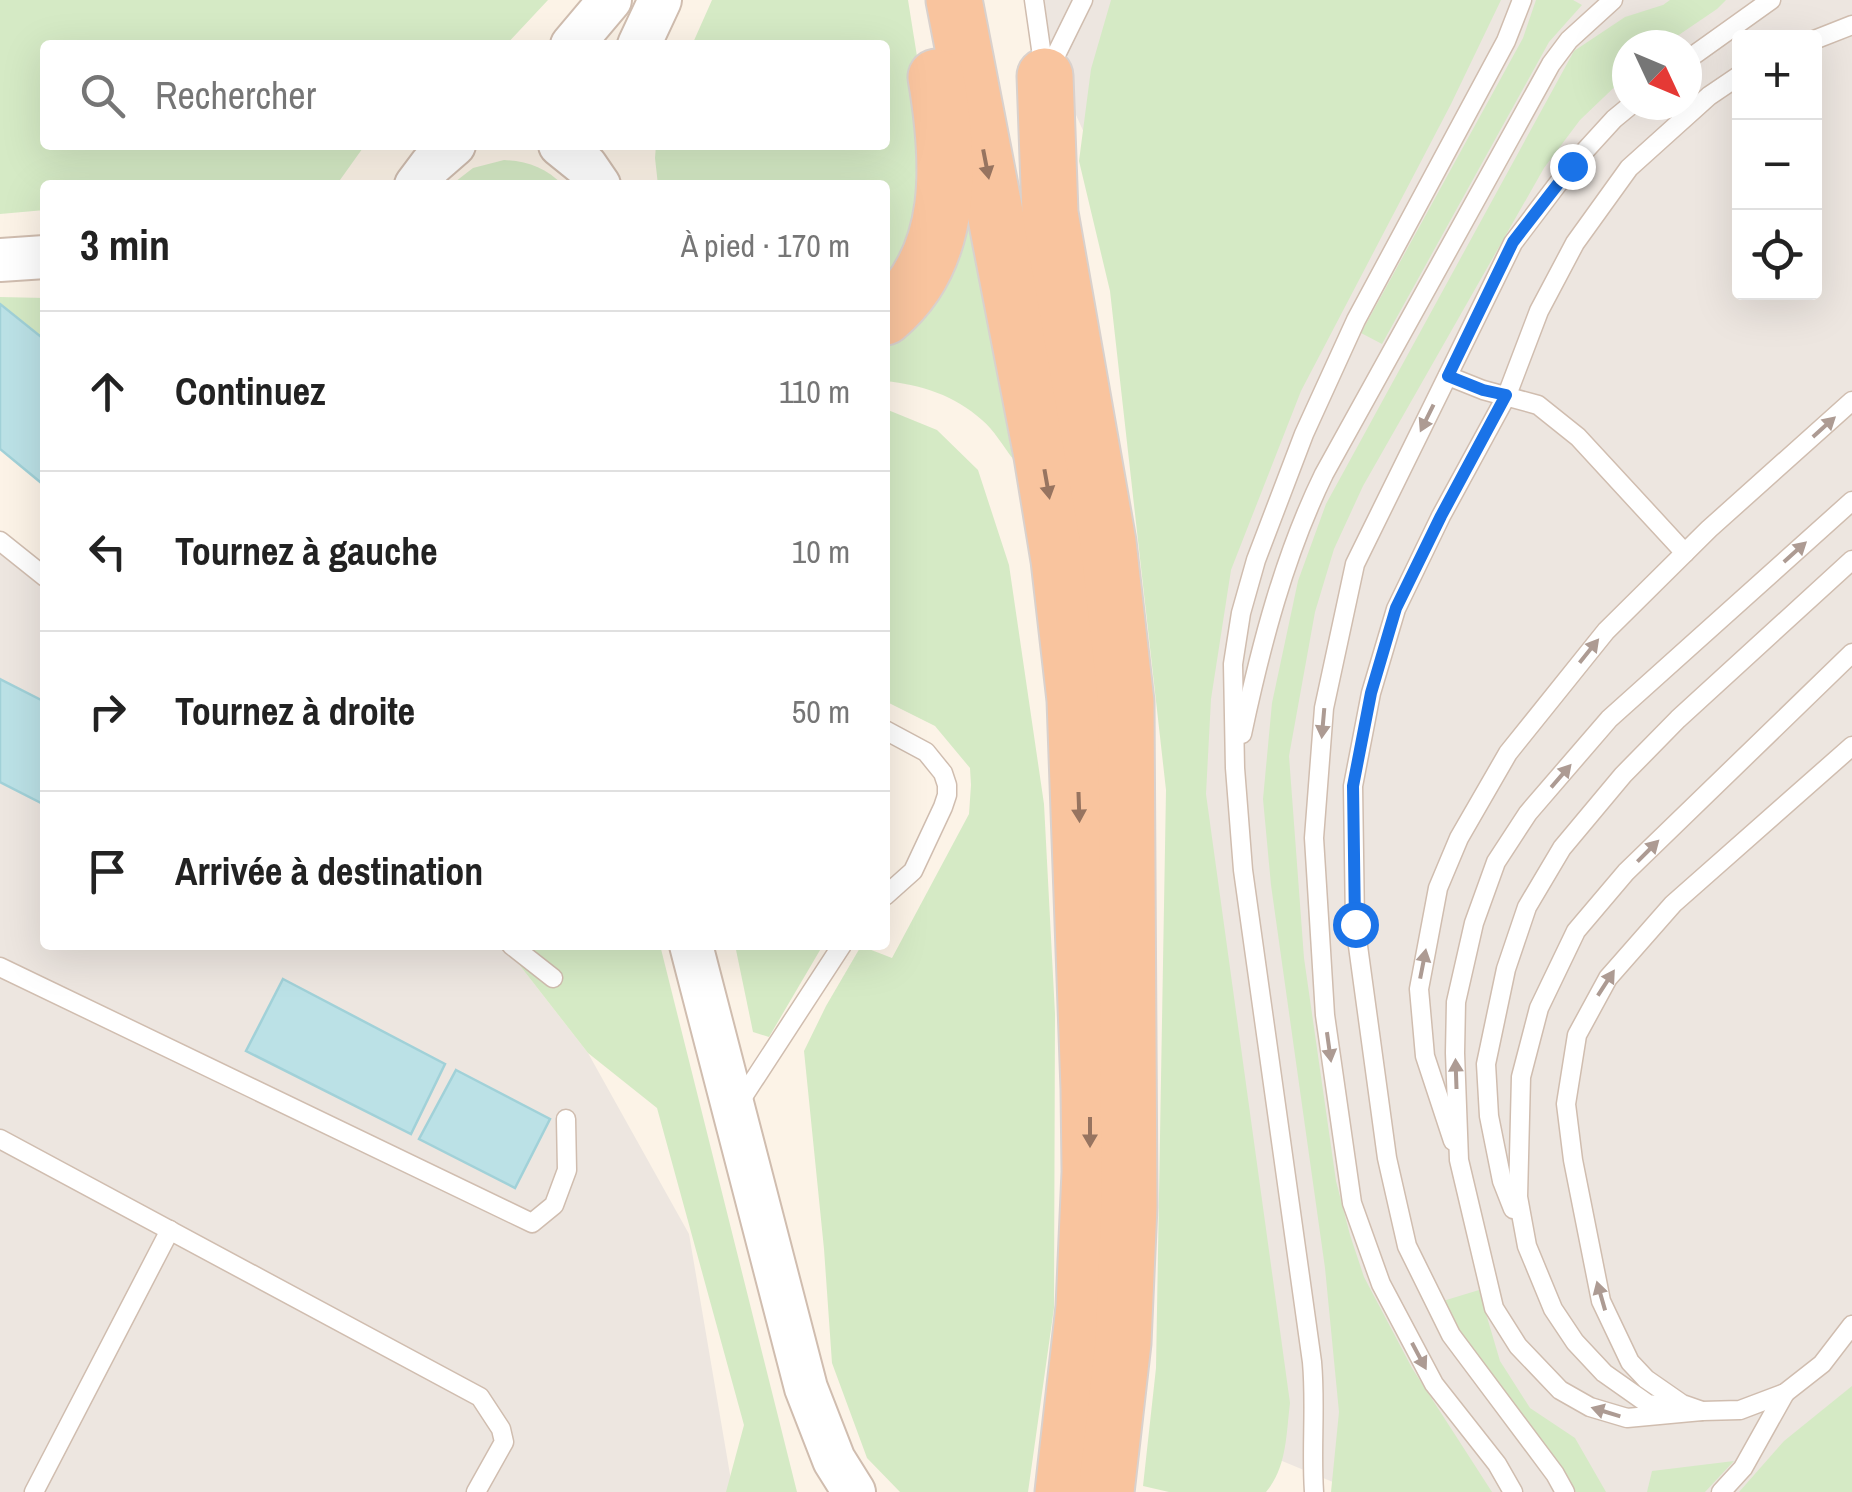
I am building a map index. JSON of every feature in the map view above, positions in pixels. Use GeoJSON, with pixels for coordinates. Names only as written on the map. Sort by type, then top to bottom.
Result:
{"type":"FeatureCollection","features":[{"type":"Feature","properties":{"kind":"highway"},"geometry":{"type":"LineString","coordinates":[[890,311],[925,270],[941,221],[944,127],[923,0]]}},
{"type":"Feature","properties":{"kind":"highway"},"geometry":{"type":"LineString","coordinates":[[954,0],[1042,456],[1062,576],[1075,700],[1090,1172],[1084,1307],[1086,1477]]}},
{"type":"Feature","properties":{"kind":"highway"},"geometry":{"type":"LineString","coordinates":[[1045,76],[1052,227],[1108,542],[1126,702],[1129,1206],[1124,1343],[1086,1477]]}},
{"type":"Feature","properties":{"kind":"street"},"geometry":{"type":"LineString","coordinates":[[576,40],[610,0]]}},
{"type":"Feature","properties":{"kind":"street"},"geometry":{"type":"LineString","coordinates":[[641,40],[660,0]]}},
{"type":"Feature","properties":{"kind":"street"},"geometry":{"type":"LineString","coordinates":[[566,150],[597,180]]}},
{"type":"Feature","properties":{"kind":"street"},"geometry":{"type":"LineString","coordinates":[[602,180],[607,150]]}},
{"type":"Feature","properties":{"kind":"street"},"geometry":{"type":"LineString","coordinates":[[0,260],[40,257]]}},
{"type":"Feature","properties":{"kind":"street"},"geometry":{"type":"LineString","coordinates":[[693,953],[806,1388],[830,1450],[854,1492]]}},
{"type":"Feature","properties":{"kind":"street"},"geometry":{"type":"LineString","coordinates":[[806,1388],[820,1492]]}},
{"type":"Feature","properties":{"kind":"lane"},"geometry":{"type":"LineString","coordinates":[[1045,76],[1083,0]]}},
{"type":"Feature","properties":{"kind":"lane"},"geometry":{"type":"LineString","coordinates":[[1314,1492],[1312,1362],[1243,870],[1235,768],[1236,642],[1265,534],[1304,434],[1356,320],[1506,41],[1522,0]]}},
{"type":"Feature","properties":{"kind":"lane"},"geometry":{"type":"LineString","coordinates":[[1235,768],[1287,560],[1324,474],[1551,64],[1585,24],[1613,0]]}},
{"type":"Feature","properties":{"kind":"lane"},"geometry":{"type":"LineString","coordinates":[[1702,49],[1772,0]]}},
{"type":"Feature","properties":{"kind":"lane"},"geometry":{"type":"LineString","coordinates":[[1035,1],[1045,76]]}},
{"type":"Feature","properties":{"kind":"lane"},"geometry":{"type":"LineString","coordinates":[[1822,37],[1852,25]]}},
{"type":"Feature","properties":{"kind":"lane"},"geometry":{"type":"LineString","coordinates":[[1565,1492],[1451,1335],[1407,1246],[1387,1158],[1355,924],[1353,786],[1376,676],[1396,608],[1506,395],[1538,311],[1575,244],[1629,168],[1709,96],[1732,80]]}},
{"type":"Feature","properties":{"kind":"lane"},"geometry":{"type":"LineString","coordinates":[[1513,1492],[1497,1464],[1434,1384],[1380,1284],[1352,1203],[1325,1015],[1314,838],[1324,708],[1355,564],[1513,242],[1613,120]]}},
{"type":"Feature","properties":{"kind":"lane"},"geometry":{"type":"LineString","coordinates":[[1448,376],[1538,405],[1578,437],[1684,553]]}},
{"type":"Feature","properties":{"kind":"lane"},"geometry":{"type":"LineString","coordinates":[[1852,402],[1684,553],[1606,630],[1508,753],[1459,838],[1438,888],[1419,989],[1425,1056],[1459,1160],[1494,1308],[1518,1346],[1560,1390],[1590,1407],[1628,1418],[1740,1410],[1786,1393],[1822,1364],[1852,1325]]}},
{"type":"Feature","properties":{"kind":"lane"},"geometry":{"type":"LineString","coordinates":[[1459,1160],[1456,1002],[1474,923],[1496,862],[1528,813],[1609,719],[1852,500]]}},
{"type":"Feature","properties":{"kind":"lane"},"geometry":{"type":"LineString","coordinates":[[0,542],[40,573]]}},
{"type":"Feature","properties":{"kind":"lane"},"geometry":{"type":"LineString","coordinates":[[1702,1410],[1648,1404],[1604,1373],[1575,1342],[1553,1308],[1502,1181],[1489,1116],[1486,1064],[1506,970],[1527,907],[1562,848],[1623,774],[1678,719],[1852,560]]}},
{"type":"Feature","properties":{"kind":"lane"},"geometry":{"type":"LineString","coordinates":[[1528,1246],[1518,1196],[1520,1078],[1539,1008],[1576,931],[1626,872],[1852,653]]}},
{"type":"Feature","properties":{"kind":"lane"},"geometry":{"type":"LineString","coordinates":[[890,733],[926,752],[943,772],[947,796],[912,871],[890,891]]}},
{"type":"Feature","properties":{"kind":"lane"},"geometry":{"type":"LineString","coordinates":[[1702,1410],[1682,1404],[1630,1362],[1601,1301],[1566,1104],[1577,1035],[1608,978],[1673,904],[1852,746]]}},
{"type":"Feature","properties":{"kind":"lane"},"geometry":{"type":"LineString","coordinates":[[517,950],[553,978]]}},
{"type":"Feature","properties":{"kind":"lane"},"geometry":{"type":"LineString","coordinates":[[734,1110],[839,950]]}},
{"type":"Feature","properties":{"kind":"lane"},"geometry":{"type":"LineString","coordinates":[[0,967],[532,1223],[554,1204],[567,1170],[566,1119]]}},
{"type":"Feature","properties":{"kind":"lane"},"geometry":{"type":"LineString","coordinates":[[0,1139],[480,1398],[501,1429],[504,1442],[476,1492]]}},
{"type":"Feature","properties":{"kind":"lane"},"geometry":{"type":"LineString","coordinates":[[34,1492],[170,1230]]}},
{"type":"Feature","properties":{"kind":"lane"},"geometry":{"type":"LineString","coordinates":[[1721,1492],[1743,1468],[1786,1393]]}},
{"type":"Feature","properties":{"kind":"lane"},"geometry":{"type":"LineString","coordinates":[[1300,1492],[1312,1454]]}},
{"type":"Feature","properties":{"kind":"shaded area"},"geometry":{"type":"Polygon","coordinates":[[[1024,0],[1852,0],[1852,1492],[1357,1492],[1217,1434],[1171,746],[1114,199],[1024,0]]]}},
{"type":"Feature","properties":{"kind":"shaded area"},"geometry":{"type":"Polygon","coordinates":[[[0,534],[40,567],[40,950],[508,950],[588,1053],[689,1234],[733,1492],[0,1492],[0,534]]]}},
{"type":"Feature","properties":{"kind":"green space"},"geometry":{"type":"Polygon","coordinates":[[[0,0],[548,0],[511,40],[40,40],[40,150],[361,150],[340,180],[40,180],[40,210],[0,214],[0,0]]]}},
{"type":"Feature","properties":{"kind":"green space"},"geometry":{"type":"Polygon","coordinates":[[[712,0],[908,0],[927,119],[927,214],[890,283],[890,180],[657,180],[655,158],[656,150],[890,150],[890,40],[694,40],[712,0]]]}},
{"type":"Feature","properties":{"kind":"green space"},"geometry":{"type":"Polygon","coordinates":[[[1111,0],[1501,0],[1301,391],[1231,570],[1211,699],[1206,794],[1290,1403],[1282,1461],[1266,1492],[1169,1492],[1143,1486],[1156,1368],[1166,790],[1110,291],[1079,161],[1091,69],[1111,0]]]}},
{"type":"Feature","properties":{"kind":"green space"},"geometry":{"type":"Polygon","coordinates":[[[1536,0],[1573,0],[1582,5],[1549,42],[1382,344],[1361,333],[1523,38],[1536,0]]]}},
{"type":"Feature","properties":{"kind":"green space"},"geometry":{"type":"Polygon","coordinates":[[[1670,0],[1726,0],[1686,30],[1612,30],[1612,89],[1580,120],[1544,168],[1363,486],[1334,549],[1315,612],[1289,756],[1304,958],[1336,1181],[1364,1277],[1412,1368],[1492,1492],[1331,1492],[1339,1412],[1325,1268],[1271,885],[1263,799],[1272,703],[1298,581],[1326,504],[1574,51],[1625,17],[1670,0]]]}},
{"type":"Feature","properties":{"kind":"green space"},"geometry":{"type":"Polygon","coordinates":[[[504,160],[521,162],[557,180],[457,180],[473,168],[504,160]]]}},
{"type":"Feature","properties":{"kind":"green space"},"geometry":{"type":"Polygon","coordinates":[[[967,213],[1013,459],[986,424],[960,404],[925,389],[890,382],[890,331],[967,213]]]}},
{"type":"Feature","properties":{"kind":"green space"},"geometry":{"type":"Polygon","coordinates":[[[0,297],[40,298],[40,336],[0,304],[0,297]]]}},
{"type":"Feature","properties":{"kind":"green space"},"geometry":{"type":"Polygon","coordinates":[[[890,411],[937,430],[978,470],[1009,565],[1044,804],[1055,1014],[1054,1308],[1028,1492],[900,1492],[867,1458],[832,1363],[804,1051],[859,950],[892,958],[969,814],[970,768],[935,726],[890,704],[890,411]]]}},
{"type":"Feature","properties":{"kind":"green space"},"geometry":{"type":"Polygon","coordinates":[[[508,950],[661,950],[797,1492],[726,1492],[744,1425],[657,1108],[588,1053],[508,950]]]}},
{"type":"Feature","properties":{"kind":"green space"},"geometry":{"type":"Polygon","coordinates":[[[736,950],[820,950],[769,1037],[753,1032],[736,950]]]}},
{"type":"Feature","properties":{"kind":"green space"},"geometry":{"type":"Polygon","coordinates":[[[1479,1290],[1500,1361],[1530,1408],[1575,1438],[1606,1492],[1576,1492],[1467,1344],[1443,1301],[1479,1290]]]}},
{"type":"Feature","properties":{"kind":"green space"},"geometry":{"type":"Polygon","coordinates":[[[1852,1386],[1852,1492],[1739,1492],[1784,1441],[1852,1386]]]}},
{"type":"Feature","properties":{"kind":"green space"},"geometry":{"type":"Polygon","coordinates":[[[1734,1461],[1705,1492],[1647,1492],[1652,1471],[1734,1461]]]}},
{"type":"Feature","properties":{"kind":"water"},"geometry":{"type":"Polygon","coordinates":[[[0,304],[40,336],[40,482],[0,449],[0,304]]]}},
{"type":"Feature","properties":{"kind":"water"},"geometry":{"type":"Polygon","coordinates":[[[0,679],[40,699],[40,802],[0,782],[0,679]]]}},
{"type":"Feature","properties":{"kind":"water"},"geometry":{"type":"Polygon","coordinates":[[[283,979],[445,1064],[411,1134],[246,1051],[283,979]]]}},
{"type":"Feature","properties":{"kind":"water"},"geometry":{"type":"Polygon","coordinates":[[[456,1070],[550,1119],[515,1188],[419,1139],[456,1070]]]}},
{"type":"Feature","properties":{"kind":"route"},"geometry":{"type":"LineString","coordinates":[[1355,924],[1353,786],[1371,693],[1396,608],[1506,395],[1448,376],[1513,242],[1572,166]]}}]}
